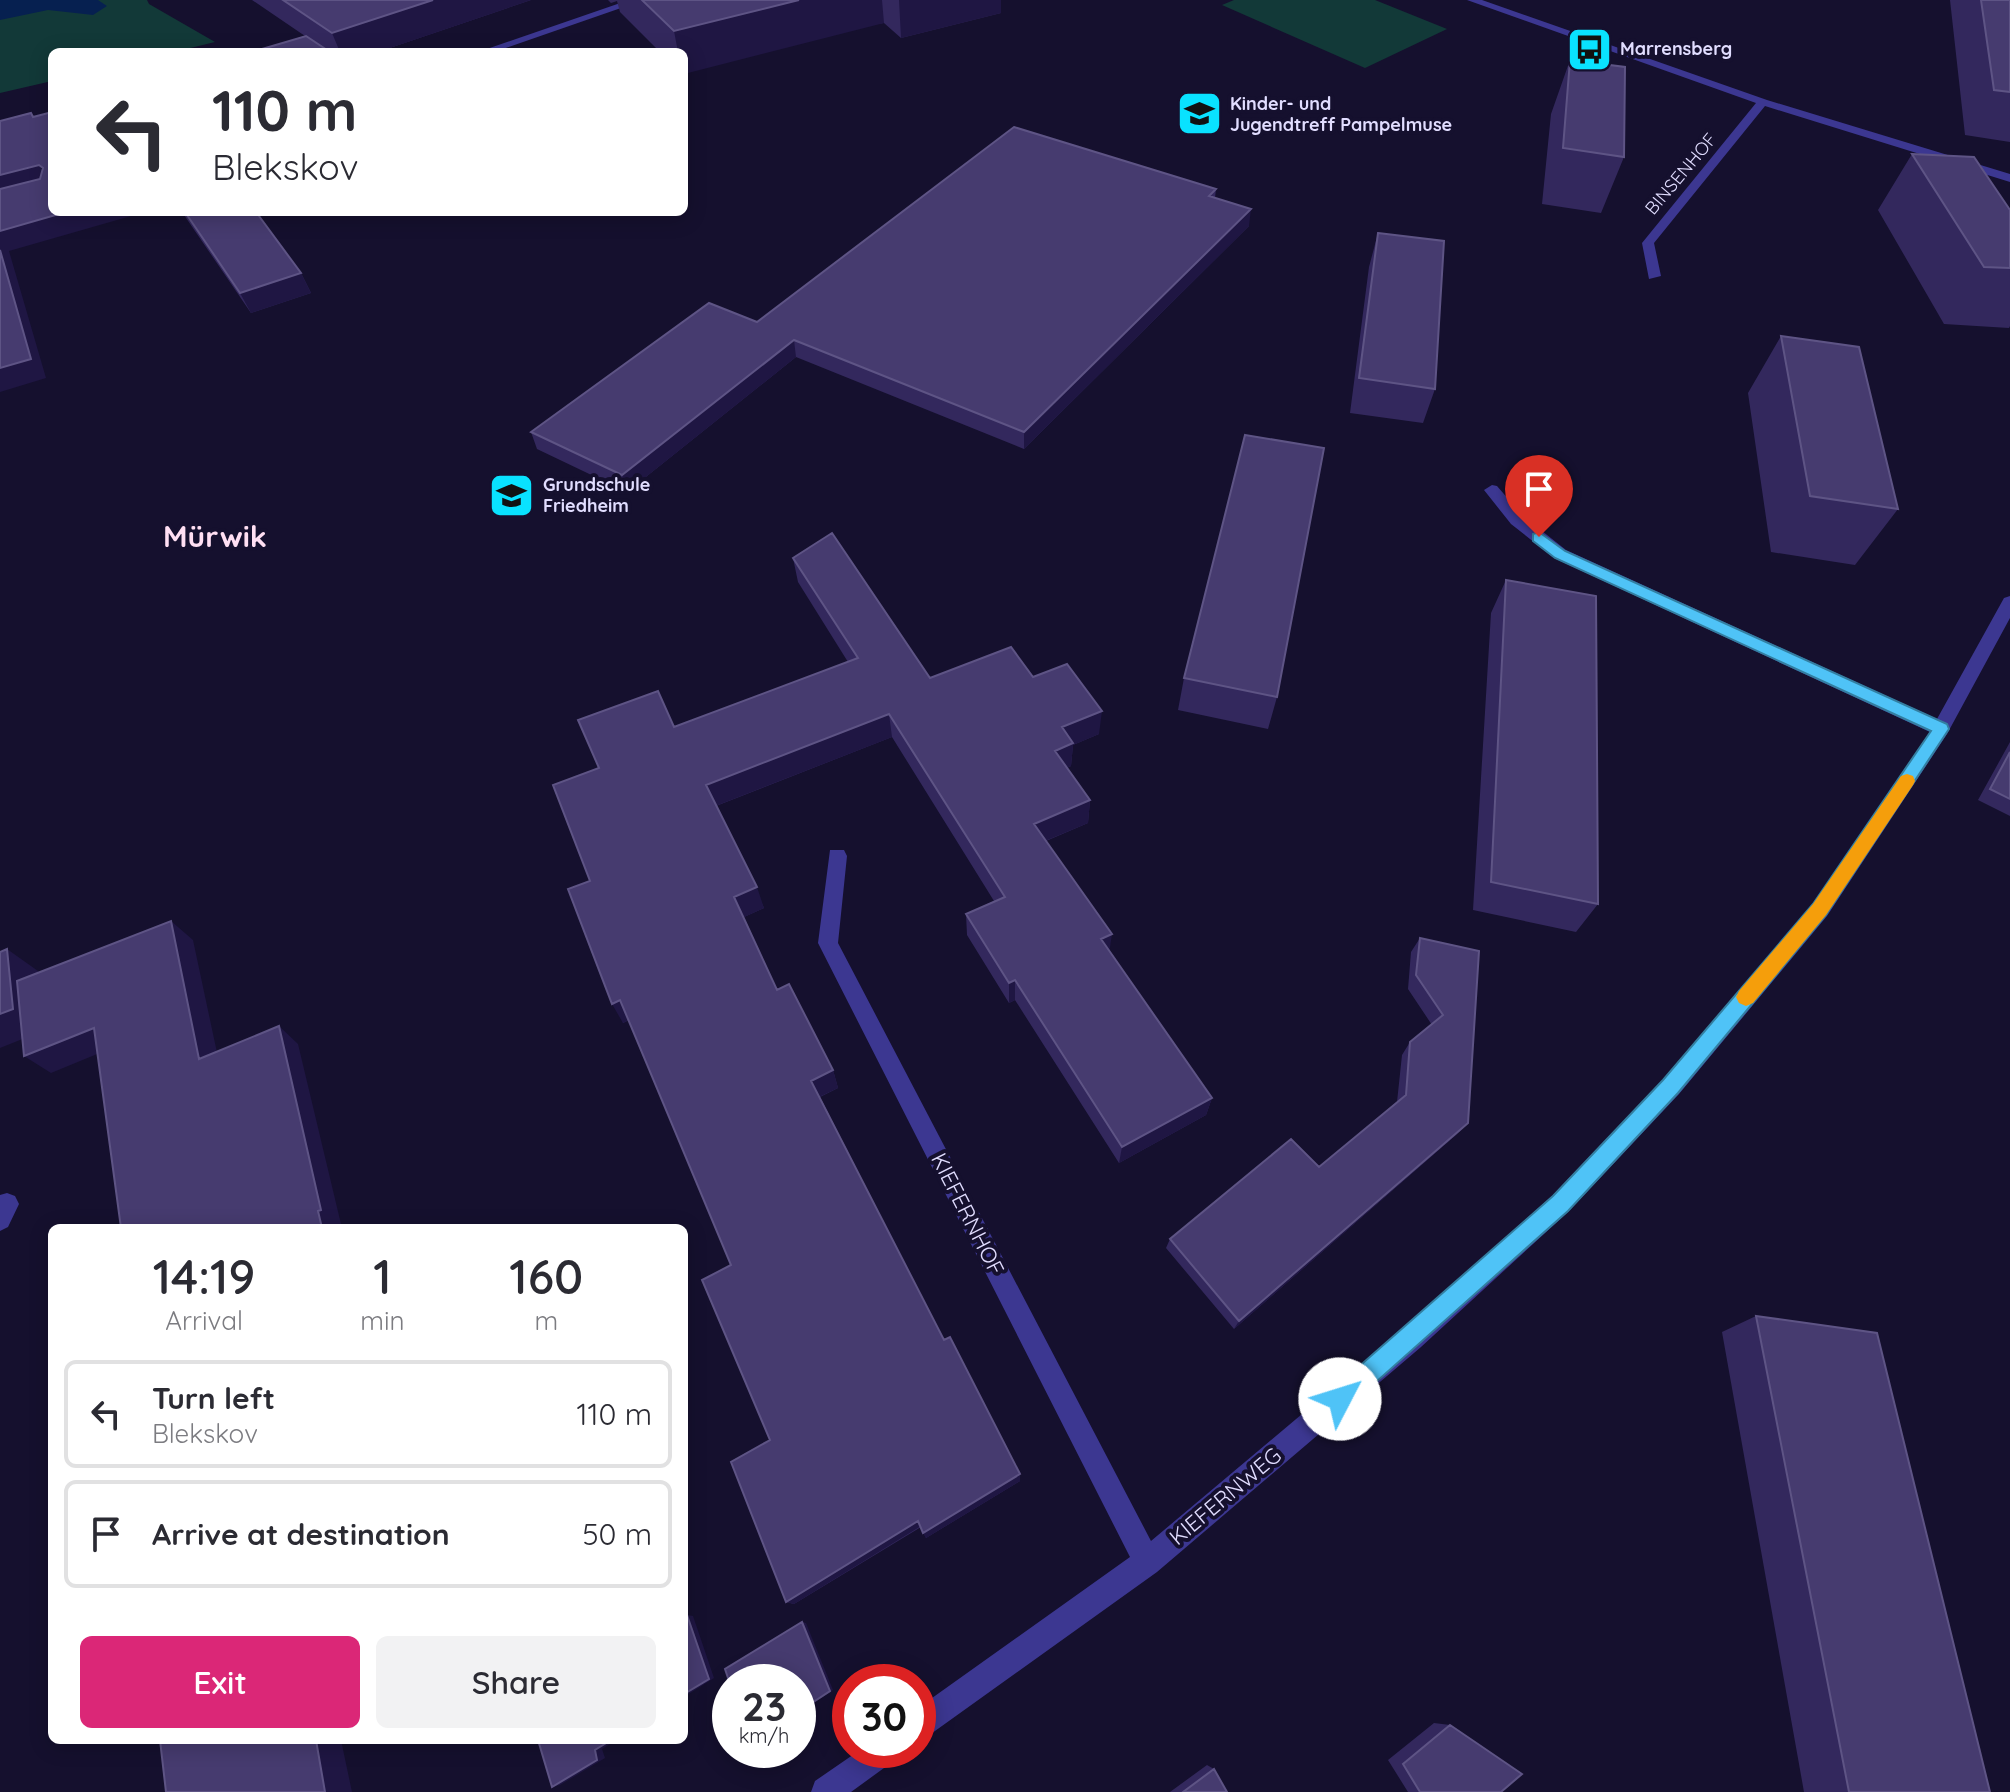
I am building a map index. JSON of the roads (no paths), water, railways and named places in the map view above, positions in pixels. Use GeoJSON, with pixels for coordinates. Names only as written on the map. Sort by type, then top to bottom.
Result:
{"type":"FeatureCollection","features":[{"type":"Feature","properties":{"kind":"street"},"geometry":{"type":"LineString","coordinates":[[495,48],[636,0]]}},
{"type":"Feature","properties":{"kind":"street"},"geometry":{"type":"LineString","coordinates":[[1472,0],[1763,102],[2010,178]]}},
{"type":"Feature","properties":{"kind":"street","name":"BINSENHOF"},"geometry":{"type":"LineString","coordinates":[[1654,276],[1648,243],[1763,102]]}},
{"type":"Feature","properties":{"kind":"street"},"geometry":{"type":"LineString","coordinates":[[1492,490],[1517,520],[1560,554],[1941,729]]}},
{"type":"Feature","properties":{"kind":"street","name":"KIEFERNWEG"},"geometry":{"type":"LineString","coordinates":[[936,1713],[1147,1562],[1412,1338],[1561,1203],[1671,1087],[1820,910],[1941,729],[2010,602]]}},
{"type":"Feature","properties":{"kind":"street","name":"KIEFERNHOF"},"geometry":{"type":"LineString","coordinates":[[837,856],[828,943],[1147,1562]]}},
{"type":"Feature","properties":{"kind":"street"},"geometry":{"type":"LineString","coordinates":[[826,1792],[860,1768]]}},
{"type":"Feature","properties":{"kind":"water"},"geometry":{"type":"Polygon","coordinates":[[[0,0],[98,0],[107,6],[93,15],[48,10],[0,20],[0,0]]]}},
{"type":"Feature","properties":{"kind":"place","name":"Marrensberg"},"geometry":{"type":"Point","coordinates":[1589,49]}},
{"type":"Feature","properties":{"kind":"place","name":"Kinder- und Jugendtreff Pampelmuse"},"geometry":{"type":"Point","coordinates":[1199,114]}},
{"type":"Feature","properties":{"kind":"place","name":"Grundschule Friedheim"},"geometry":{"type":"Point","coordinates":[512,495]}},
{"type":"Feature","properties":{"kind":"district","name":"Mürwik"},"geometry":{"type":"Point","coordinates":[215,537]}}]}
